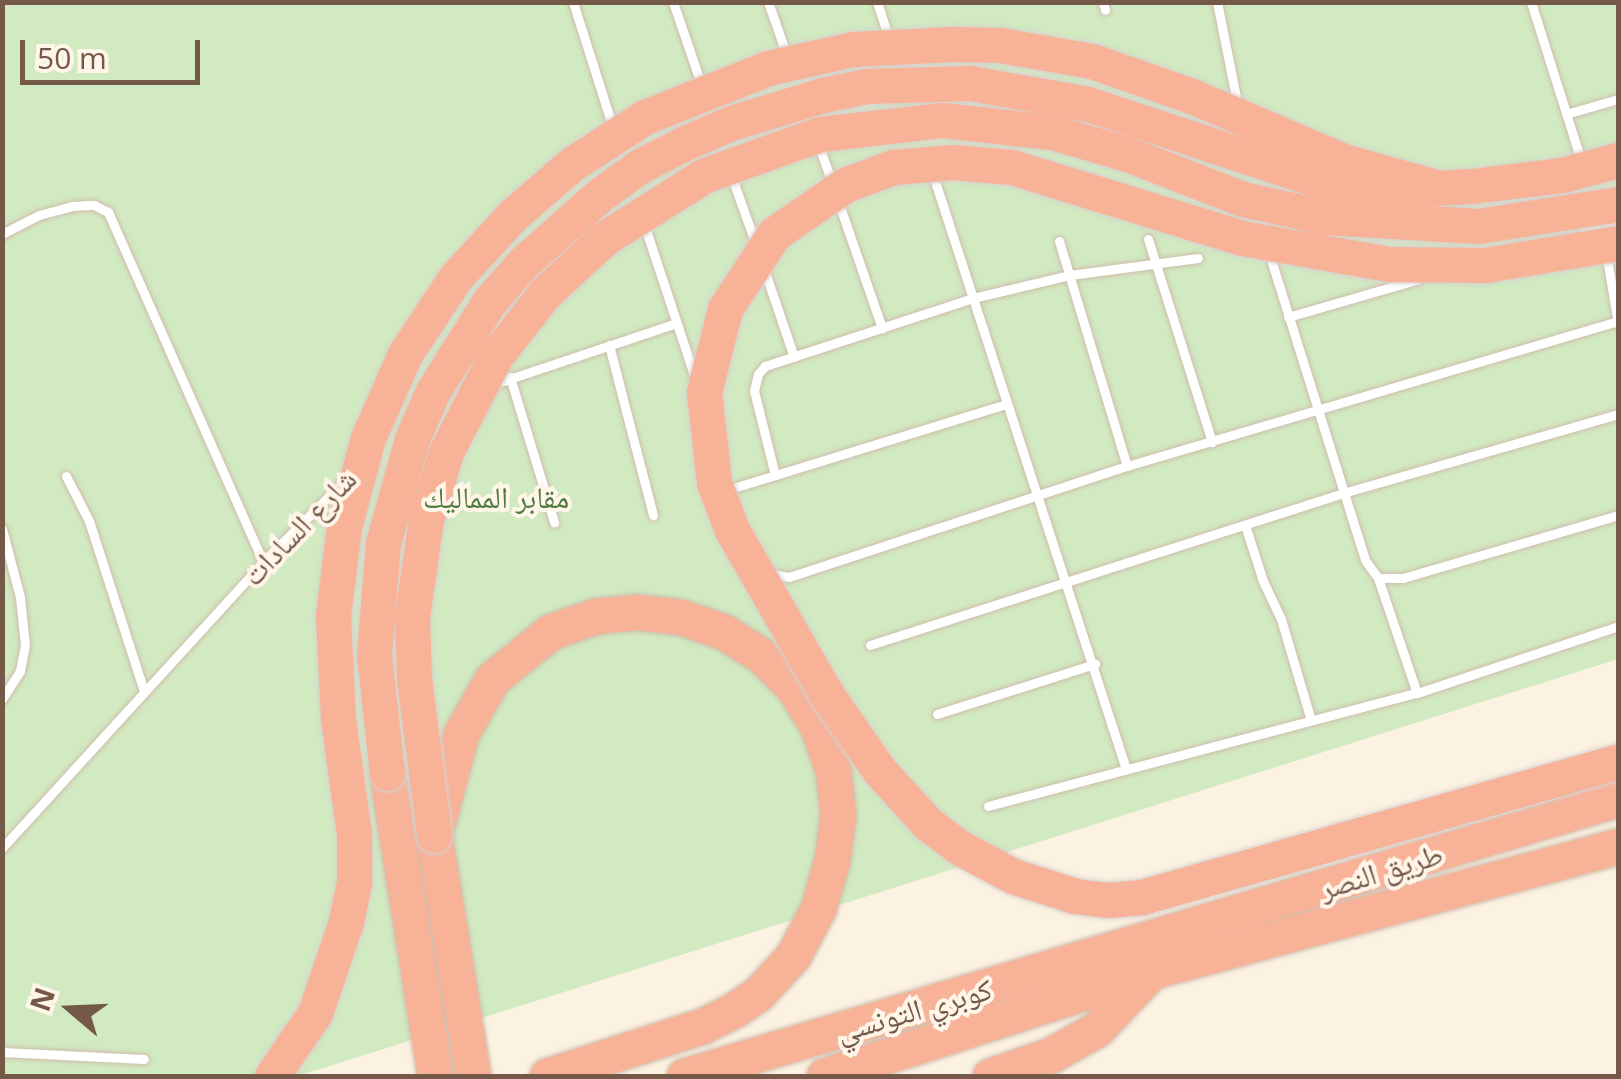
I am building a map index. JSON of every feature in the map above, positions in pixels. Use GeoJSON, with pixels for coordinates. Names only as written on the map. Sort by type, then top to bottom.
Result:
{"type":"FeatureCollection","features":[{"type":"Feature","properties":{"kind":"highway"},"geometry":{"type":"LineString","coordinates":[[272,1076],[315,1013],[346,922],[354,882],[354,834],[338,719],[333,616],[344,527],[368,438],[405,354],[456,277],[513,215],[572,164],[645,117],[768,68],[853,48],[954,44],[1000,46],[1092,61],[1194,97],[1343,161],[1432,186]]}},
{"type":"Feature","properties":{"kind":"highway"},"geometry":{"type":"LineString","coordinates":[[435,1076],[387,773],[374,655],[383,542],[412,439],[450,360],[489,302],[562,226],[640,166],[731,123],[867,86],[970,83],[1088,104],[1278,171],[1333,185],[1396,190],[1546,177],[1618,160]]}},
{"type":"Feature","properties":{"kind":"highway"},"geometry":{"type":"LineString","coordinates":[[473,1076],[434,835],[414,678],[412,617],[426,519],[446,452],[495,357],[545,293],[604,238],[705,175],[820,134],[906,122],[961,121],[1016,126],[1090,142],[1243,199],[1325,218],[1478,226],[1613,224]]}},
{"type":"Feature","properties":{"kind":"highway"},"geometry":{"type":"LineString","coordinates":[[1613,224],[1485,266],[1390,264],[1242,238],[1011,168],[953,162],[908,165],[845,185],[774,234],[725,309],[704,392],[714,483],[732,530],[826,696],[904,800],[957,846],[1013,876],[1075,896],[1108,900],[1142,898],[1618,761]]}},
{"type":"Feature","properties":{"kind":"highway"},"geometry":{"type":"LineString","coordinates":[[434,835],[461,734],[492,680],[550,632],[595,616],[636,612],[681,617],[724,632],[773,667],[794,688],[818,727],[833,770],[838,815],[832,860],[818,909],[793,956],[758,994],[702,1026],[546,1076]]}},
{"type":"Feature","properties":{"kind":"highway","name":"طريق النصر"},"geometry":{"type":"LineString","coordinates":[[1148,957],[1618,799]]}},
{"type":"Feature","properties":{"kind":"highway","name":"طريق النصر"},"geometry":{"type":"LineString","coordinates":[[1148,957],[1618,846]]}},
{"type":"Feature","properties":{"kind":"highway"},"geometry":{"type":"LineString","coordinates":[[990,1076],[1051,1055],[1118,1012],[1148,957]]}},
{"type":"Feature","properties":{"kind":"highway","name":"كوبري التونسي"},"geometry":{"type":"LineString","coordinates":[[684,1076],[1148,957]]}},
{"type":"Feature","properties":{"kind":"highway","name":"كوبري التونسي"},"geometry":{"type":"LineString","coordinates":[[824,1076],[1148,957]]}},
{"type":"Feature","properties":{"kind":"lane"},"geometry":{"type":"LineString","coordinates":[[572,2],[738,507]]}},
{"type":"Feature","properties":{"kind":"lane"},"geometry":{"type":"LineString","coordinates":[[673,2],[717,133]]}},
{"type":"Feature","properties":{"kind":"lane"},"geometry":{"type":"LineString","coordinates":[[768,2],[794,75]]}},
{"type":"Feature","properties":{"kind":"lane"},"geometry":{"type":"LineString","coordinates":[[877,2],[895,58]]}},
{"type":"Feature","properties":{"kind":"lane"},"geometry":{"type":"LineString","coordinates":[[1217,2],[1250,170]]}},
{"type":"Feature","properties":{"kind":"lane"},"geometry":{"type":"LineString","coordinates":[[746,526],[765,570],[789,576],[1128,466],[1618,322],[1613,224],[1566,114],[1534,3]]}},
{"type":"Feature","properties":{"kind":"lane"},"geometry":{"type":"LineString","coordinates":[[901,76],[907,95]]}},
{"type":"Feature","properties":{"kind":"lane"},"geometry":{"type":"LineString","coordinates":[[800,93],[806,111]]}},
{"type":"Feature","properties":{"kind":"lane"},"geometry":{"type":"LineString","coordinates":[[1566,114],[1618,99]]}},
{"type":"Feature","properties":{"kind":"lane"},"geometry":{"type":"LineString","coordinates":[[913,113],[919,132]]}},
{"type":"Feature","properties":{"kind":"lane"},"geometry":{"type":"LineString","coordinates":[[813,129],[882,328]]}},
{"type":"Feature","properties":{"kind":"lane"},"geometry":{"type":"LineString","coordinates":[[925,150],[1064,583],[1095,664],[1126,770]]}},
{"type":"Feature","properties":{"kind":"lane"},"geometry":{"type":"LineString","coordinates":[[724,152],[794,357]]}},
{"type":"Feature","properties":{"kind":"lane"},"geometry":{"type":"LineString","coordinates":[[1254,188],[1258,207]]}},
{"type":"Feature","properties":{"kind":"lane"},"geometry":{"type":"LineString","coordinates":[[2,234],[39,215],[72,206],[94,205],[108,212],[264,562]]}},
{"type":"Feature","properties":{"kind":"lane"},"geometry":{"type":"LineString","coordinates":[[1564,238],[1618,222]]}},
{"type":"Feature","properties":{"kind":"lane"},"geometry":{"type":"LineString","coordinates":[[1262,226],[1343,494],[1365,560],[1378,578],[1417,693]]}},
{"type":"Feature","properties":{"kind":"lane"},"geometry":{"type":"LineString","coordinates":[[1148,239],[1212,442]]}},
{"type":"Feature","properties":{"kind":"lane"},"geometry":{"type":"LineString","coordinates":[[1059,241],[1128,466]]}},
{"type":"Feature","properties":{"kind":"lane"},"geometry":{"type":"LineString","coordinates":[[1288,317],[1546,243]]}},
{"type":"Feature","properties":{"kind":"lane"},"geometry":{"type":"LineString","coordinates":[[775,475],[754,382],[766,366],[972,298],[1070,275],[1198,258]]}},
{"type":"Feature","properties":{"kind":"lane"},"geometry":{"type":"LineString","coordinates":[[460,399],[510,377],[676,323]]}},
{"type":"Feature","properties":{"kind":"lane"},"geometry":{"type":"LineString","coordinates":[[609,345],[653,514]]}},
{"type":"Feature","properties":{"kind":"lane"},"geometry":{"type":"LineString","coordinates":[[510,377],[554,522]]}},
{"type":"Feature","properties":{"kind":"lane"},"geometry":{"type":"LineString","coordinates":[[730,489],[1006,404]]}},
{"type":"Feature","properties":{"kind":"lane"},"geometry":{"type":"LineString","coordinates":[[397,436],[443,408]]}},
{"type":"Feature","properties":{"kind":"lane"},"geometry":{"type":"LineString","coordinates":[[870,645],[1343,494],[1618,414]]}},
{"type":"Feature","properties":{"kind":"lane","name":"شارع السادات"},"geometry":{"type":"LineString","coordinates":[[2,848],[264,562],[384,446]]}},
{"type":"Feature","properties":{"kind":"lane"},"geometry":{"type":"LineString","coordinates":[[66,476],[89,521],[144,692]]}},
{"type":"Feature","properties":{"kind":"lane"},"geometry":{"type":"LineString","coordinates":[[1378,578],[1402,578],[1618,515]]}},
{"type":"Feature","properties":{"kind":"lane"},"geometry":{"type":"LineString","coordinates":[[1245,525],[1263,581],[1281,618],[1310,720]]}},
{"type":"Feature","properties":{"kind":"lane"},"geometry":{"type":"LineString","coordinates":[[2,529],[20,597],[26,645],[20,671],[2,700]]}},
{"type":"Feature","properties":{"kind":"lane"},"geometry":{"type":"LineString","coordinates":[[988,806],[1417,693],[1618,626]]}},
{"type":"Feature","properties":{"kind":"lane"},"geometry":{"type":"LineString","coordinates":[[937,714],[1095,664]]}},
{"type":"Feature","properties":{"kind":"lane"},"geometry":{"type":"LineString","coordinates":[[2,1052],[144,1059]]}},
{"type":"Feature","properties":{"kind":"green space","name":"مقابر المماليك"},"geometry":{"type":"Polygon","coordinates":[[[2,3],[1618,3],[1618,659],[298,1076],[3,1076],[2,3]]]}}]}
